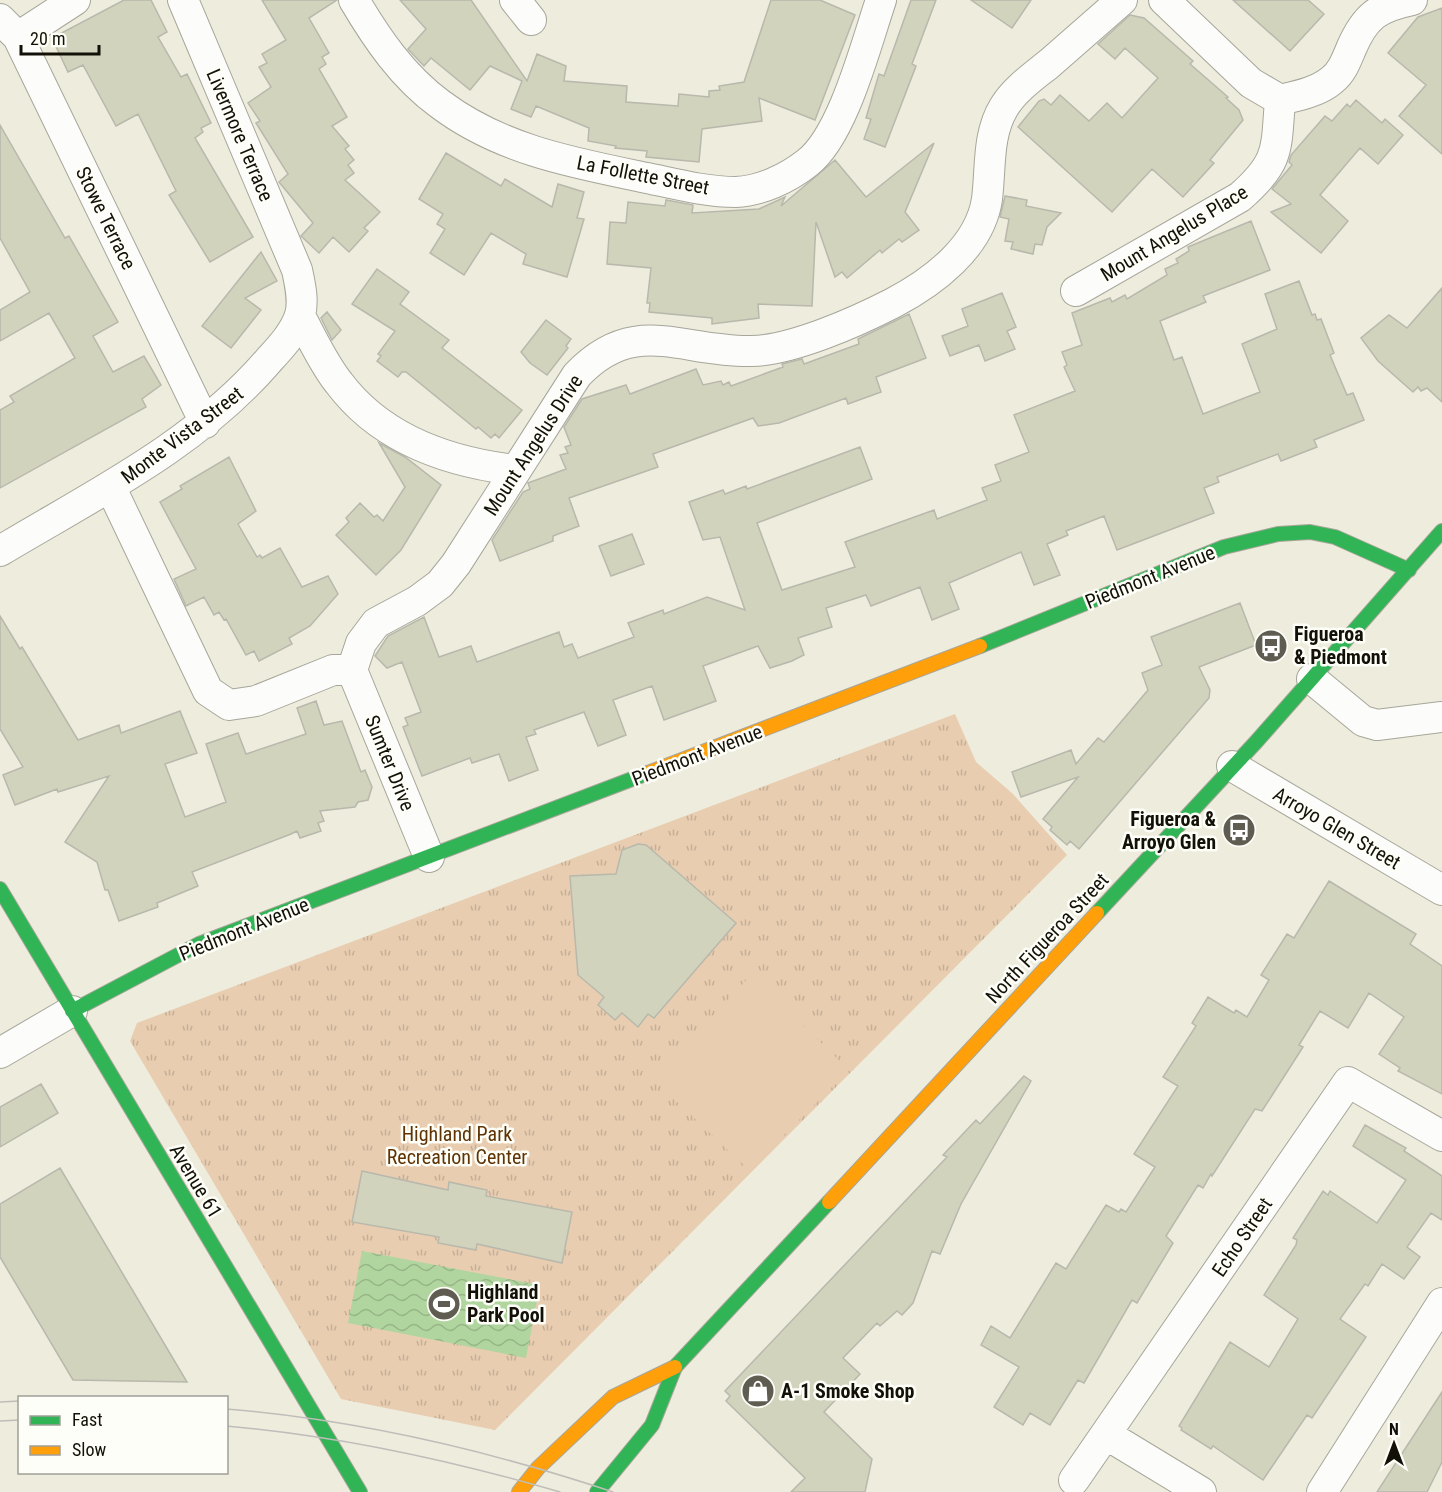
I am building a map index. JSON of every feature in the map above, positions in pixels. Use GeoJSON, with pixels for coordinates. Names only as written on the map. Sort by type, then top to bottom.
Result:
{"type":"FeatureCollection","features":[{"type":"Feature","properties":{"kind":"street"},"geometry":{"type":"LineString","coordinates":[[9,28],[75,0]]}},
{"type":"Feature","properties":{"kind":"street","name":"Livermore Terrace"},"geometry":{"type":"LineString","coordinates":[[183,0],[297,270]]}},
{"type":"Feature","properties":{"kind":"street","name":"La Follette Street"},"geometry":{"type":"LineString","coordinates":[[354,0],[372,31],[419,87],[441,105],[490,136],[535,153],[604,169],[699,188],[738,192],[781,180],[791,174],[809,161],[838,123],[881,0]]}},
{"type":"Feature","properties":{"kind":"street","name":"Mount Angelus Drive"},"geometry":{"type":"LineString","coordinates":[[352,670],[361,643],[375,623],[417,601],[440,584],[456,564],[514,470],[577,375],[593,358],[613,346],[633,340],[750,351],[799,343],[893,303],[942,271],[969,243],[980,225],[986,201],[991,147],[996,122],[1006,105],[1021,87],[1122,0]]}},
{"type":"Feature","properties":{"kind":"street"},"geometry":{"type":"LineString","coordinates":[[1164,0],[1251,83],[1280,100],[1306,93],[1331,81],[1344,66],[1357,34],[1370,16],[1388,5],[1412,0]]}},
{"type":"Feature","properties":{"kind":"street","name":"Stowe Terrace"},"geometry":{"type":"LineString","coordinates":[[9,28],[205,423]]}},
{"type":"Feature","properties":{"kind":"street","name":"Mount Angelus Place"},"geometry":{"type":"LineString","coordinates":[[1076,291],[1240,197],[1263,178],[1275,153],[1280,100]]}},
{"type":"Feature","properties":{"kind":"street","name":"Monte Vista Street"},"geometry":{"type":"LineString","coordinates":[[0,551],[111,488],[205,423],[241,393],[284,343],[300,316],[302,293],[297,270]]}},
{"type":"Feature","properties":{"kind":"street"},"geometry":{"type":"LineString","coordinates":[[300,316],[339,384],[365,411],[398,435],[432,452],[481,466],[514,470]]}},
{"type":"Feature","properties":{"kind":"street"},"geometry":{"type":"LineString","coordinates":[[111,488],[208,691],[228,705],[238,704],[256,701],[333,670],[352,670]]}},
{"type":"Feature","properties":{"kind":"street","name":"North Figueroa Street"},"geometry":{"type":"LineString","coordinates":[[597,1492],[652,1425],[675,1367],[1312,679],[1442,531]]}},
{"type":"Feature","properties":{"kind":"street","name":"Piedmont Avenue"},"geometry":{"type":"LineString","coordinates":[[0,1053],[72,1011],[199,944],[962,653],[1242,542],[1311,532],[1346,542],[1408,570]]}},
{"type":"Feature","properties":{"kind":"street","name":"Sumter Drive"},"geometry":{"type":"LineString","coordinates":[[352,670],[429,857]]}},
{"type":"Feature","properties":{"kind":"street"},"geometry":{"type":"LineString","coordinates":[[1312,679],[1363,721],[1377,724],[1442,717]]}},
{"type":"Feature","properties":{"kind":"street","name":"Arroyo Glen Street"},"geometry":{"type":"LineString","coordinates":[[1232,766],[1442,890]]}},
{"type":"Feature","properties":{"kind":"street","name":"Avenue 61"},"geometry":{"type":"LineString","coordinates":[[0,889],[360,1492]]}},
{"type":"Feature","properties":{"kind":"street","name":"Echo Street"},"geometry":{"type":"LineString","coordinates":[[1074,1480],[1348,1082],[1442,1136]]}},
{"type":"Feature","properties":{"kind":"street"},"geometry":{"type":"LineString","coordinates":[[1322,1492],[1442,1304]]}},
{"type":"Feature","properties":{"kind":"street","name":"North Figueroa Street"},"geometry":{"type":"LineString","coordinates":[[519,1492],[538,1468],[613,1397],[675,1367]]}},
{"type":"Feature","properties":{"kind":"street"},"geometry":{"type":"LineString","coordinates":[[1107,1435],[1201,1492]]}},
{"type":"Feature","properties":{"kind":"green space","name":"Highland Park Recreation Center"},"geometry":{"type":"Polygon","coordinates":[[[955,714],[976,762],[1013,794],[1067,855],[495,1430],[341,1399],[130,1041],[137,1023],[955,714]]]}},
{"type":"Feature","properties":{"kind":"green space"},"geometry":{"type":"Polygon","coordinates":[[[751,975],[849,1070],[749,1170],[653,1079],[751,975]]]}},
{"type":"Feature","properties":{"kind":"water","name":"Highland Park Pool"},"geometry":{"type":"Polygon","coordinates":[[[362,1251],[540,1285],[526,1358],[348,1323],[362,1251]]]}},
{"type":"Feature","properties":{"kind":"building"},"geometry":{"type":"Polygon","coordinates":[[[124,0],[151,0],[167,32],[158,37],[181,77],[187,74],[211,123],[201,128],[203,132],[195,138],[253,237],[210,262],[169,195],[176,191],[138,114],[116,126],[83,65],[68,72],[52,38],[124,0]]]}},
{"type":"Feature","properties":{"kind":"building"},"geometry":{"type":"Polygon","coordinates":[[[262,0],[337,0],[309,18],[329,53],[322,57],[326,64],[319,69],[347,117],[332,126],[349,146],[345,149],[354,160],[348,165],[354,173],[345,180],[380,212],[364,228],[368,231],[349,252],[333,237],[319,253],[301,236],[313,223],[279,182],[288,174],[256,123],[260,121],[248,103],[271,87],[259,67],[267,63],[262,54],[286,40],[262,0]]]}},
{"type":"Feature","properties":{"kind":"building"},"geometry":{"type":"Polygon","coordinates":[[[400,0],[471,0],[527,81],[537,54],[566,66],[564,81],[627,86],[626,102],[678,106],[679,94],[709,97],[709,91],[720,90],[719,86],[744,82],[771,0],[820,0],[855,15],[815,120],[759,98],[762,121],[702,129],[699,162],[646,157],[647,151],[615,148],[616,146],[588,141],[589,128],[536,106],[531,117],[511,109],[522,81],[490,66],[470,90],[431,58],[424,66],[408,49],[426,29],[400,0]]]}},
{"type":"Feature","properties":{"kind":"building"},"geometry":{"type":"Polygon","coordinates":[[[911,0],[936,0],[912,64],[916,66],[885,147],[864,139],[871,119],[866,118],[879,74],[884,76],[911,0]]]}},
{"type":"Feature","properties":{"kind":"building"},"geometry":{"type":"Polygon","coordinates":[[[971,0],[1031,0],[1012,28],[971,0]]]}},
{"type":"Feature","properties":{"kind":"building"},"geometry":{"type":"Polygon","coordinates":[[[1233,0],[1308,0],[1324,14],[1290,51],[1233,0]]]}},
{"type":"Feature","properties":{"kind":"building"},"geometry":{"type":"Polygon","coordinates":[[[1442,8],[1442,154],[1399,116],[1426,85],[1388,53],[1418,17],[1442,8]]]}},
{"type":"Feature","properties":{"kind":"building"},"geometry":{"type":"Polygon","coordinates":[[[1130,15],[1144,18],[1193,61],[1190,64],[1228,97],[1226,98],[1239,110],[1243,120],[1210,160],[1214,163],[1183,197],[1152,169],[1112,212],[1018,127],[1039,101],[1044,99],[1051,105],[1060,95],[1089,121],[1107,103],[1122,118],[1158,78],[1125,48],[1115,59],[1098,44],[1130,15]]]}},
{"type":"Feature","properties":{"kind":"building"},"geometry":{"type":"Polygon","coordinates":[[[1356,100],[1382,123],[1385,119],[1403,135],[1378,164],[1360,148],[1320,195],[1348,221],[1321,253],[1271,212],[1291,204],[1272,189],[1292,165],[1289,162],[1291,155],[1325,116],[1332,121],[1347,104],[1350,107],[1356,100]]]}},
{"type":"Feature","properties":{"kind":"building"},"geometry":{"type":"Polygon","coordinates":[[[0,125],[65,238],[69,236],[118,322],[93,336],[113,372],[144,356],[161,385],[142,399],[146,407],[0,488],[0,410],[14,402],[10,396],[75,358],[49,313],[0,341],[0,310],[30,292],[0,238],[0,125]]]}},
{"type":"Feature","properties":{"kind":"building"},"geometry":{"type":"Polygon","coordinates":[[[934,143],[905,212],[919,230],[902,242],[899,239],[882,253],[880,250],[847,278],[842,272],[835,277],[816,222],[812,306],[758,304],[759,318],[712,324],[712,318],[649,312],[650,303],[647,303],[651,268],[607,264],[610,222],[626,223],[628,202],[665,206],[666,200],[693,205],[692,213],[759,209],[785,197],[781,206],[835,160],[866,197],[934,143]]]}},
{"type":"Feature","properties":{"kind":"building"},"geometry":{"type":"Polygon","coordinates":[[[446,153],[501,186],[505,179],[552,207],[558,184],[584,192],[577,218],[584,219],[567,277],[523,264],[526,254],[491,233],[464,275],[430,253],[445,229],[437,224],[443,214],[419,199],[446,153]]]}},
{"type":"Feature","properties":{"kind":"building"},"geometry":{"type":"Polygon","coordinates":[[[1005,196],[1027,200],[1026,206],[1061,213],[1047,227],[1042,245],[1035,244],[1033,254],[1011,249],[1013,242],[1005,241],[1009,219],[1000,217],[1005,196]]]}},
{"type":"Feature","properties":{"kind":"building"},"geometry":{"type":"Polygon","coordinates":[[[1251,221],[1270,270],[1203,296],[1206,302],[1160,321],[1174,360],[1182,357],[1203,414],[1260,392],[1242,344],[1277,329],[1265,294],[1299,281],[1312,315],[1315,314],[1317,320],[1321,319],[1334,353],[1330,355],[1347,395],[1353,393],[1364,420],[1314,440],[1317,447],[1281,461],[1278,454],[1217,477],[1219,482],[1204,488],[1214,513],[1117,550],[1104,516],[1066,531],[1068,535],[1047,544],[1060,575],[1034,585],[1021,552],[949,583],[959,609],[932,620],[920,587],[871,606],[866,595],[826,608],[832,627],[798,638],[804,655],[792,661],[770,668],[758,646],[703,666],[716,701],[664,720],[652,686],[613,700],[626,735],[598,746],[584,712],[534,730],[536,734],[526,737],[538,770],[509,781],[499,754],[472,763],[470,758],[422,776],[403,727],[408,725],[405,718],[421,712],[402,662],[387,668],[375,656],[388,636],[424,617],[439,657],[471,646],[477,662],[559,632],[564,647],[572,644],[578,658],[634,637],[628,623],[663,610],[664,614],[707,597],[745,610],[720,537],[703,540],[689,502],[723,490],[725,494],[746,486],[747,489],[860,447],[872,479],[757,523],[782,590],[855,567],[845,542],[934,510],[937,519],[987,500],[982,488],[1001,481],[995,465],[1029,452],[1014,415],[1075,391],[1064,367],[1067,365],[1062,352],[1082,345],[1072,313],[1110,298],[1112,302],[1125,295],[1127,299],[1167,275],[1165,269],[1178,263],[1176,259],[1189,251],[1188,247],[1251,221]]]}},
{"type":"Feature","properties":{"kind":"building"},"geometry":{"type":"Polygon","coordinates":[[[261,252],[277,281],[245,298],[261,310],[231,348],[202,326],[261,252]]]}},
{"type":"Feature","properties":{"kind":"building"},"geometry":{"type":"Polygon","coordinates":[[[377,269],[409,292],[400,304],[449,340],[442,348],[522,410],[499,438],[495,434],[491,438],[478,427],[476,429],[406,372],[402,372],[398,377],[377,361],[381,356],[378,354],[395,331],[352,304],[377,269]]]}},
{"type":"Feature","properties":{"kind":"building"},"geometry":{"type":"Polygon","coordinates":[[[1442,288],[1442,402],[1427,388],[1421,391],[1418,387],[1413,392],[1378,361],[1361,338],[1389,315],[1407,328],[1442,288]]]}},
{"type":"Feature","properties":{"kind":"building"},"geometry":{"type":"Polygon","coordinates":[[[1002,293],[1016,327],[1007,331],[1015,349],[985,361],[979,345],[950,356],[942,336],[968,326],[962,309],[1002,293]]]}},
{"type":"Feature","properties":{"kind":"building"},"geometry":{"type":"Polygon","coordinates":[[[327,312],[341,330],[332,340],[321,318],[327,312]]]}},
{"type":"Feature","properties":{"kind":"building"},"geometry":{"type":"Polygon","coordinates":[[[909,314],[926,358],[876,377],[881,392],[848,404],[846,398],[779,423],[758,426],[753,418],[653,454],[658,467],[569,498],[579,526],[553,536],[553,541],[500,561],[492,540],[523,492],[530,489],[528,483],[566,469],[560,455],[568,453],[565,447],[571,445],[564,427],[582,399],[626,385],[630,394],[696,369],[703,385],[721,381],[723,385],[729,382],[731,386],[783,367],[782,364],[802,359],[804,364],[859,344],[858,339],[909,314]]]}},
{"type":"Feature","properties":{"kind":"building"},"geometry":{"type":"Polygon","coordinates":[[[546,320],[571,339],[566,346],[568,348],[547,375],[530,363],[521,352],[546,320]]]}},
{"type":"Feature","properties":{"kind":"building"},"geometry":{"type":"Polygon","coordinates":[[[379,443],[405,457],[441,485],[401,550],[376,575],[336,535],[349,522],[346,518],[360,503],[374,517],[377,515],[383,521],[405,487],[379,443]]]}},
{"type":"Feature","properties":{"kind":"building"},"geometry":{"type":"Polygon","coordinates":[[[229,457],[256,511],[238,524],[257,557],[260,555],[262,558],[280,548],[302,587],[328,576],[338,594],[310,626],[289,638],[292,644],[259,661],[254,651],[246,655],[226,619],[224,620],[219,612],[214,615],[204,597],[186,606],[174,579],[196,569],[160,502],[182,489],[180,486],[229,457]]]}},
{"type":"Feature","properties":{"kind":"building"},"geometry":{"type":"Polygon","coordinates":[[[632,534],[644,564],[611,576],[599,546],[632,534]]]}},
{"type":"Feature","properties":{"kind":"building"},"geometry":{"type":"Polygon","coordinates":[[[1240,603],[1256,645],[1199,667],[1210,690],[1209,698],[1079,849],[1070,841],[1067,845],[1050,830],[1052,827],[1043,819],[1078,777],[1021,797],[1012,772],[1071,750],[1076,764],[1098,738],[1104,742],[1148,690],[1142,673],[1162,665],[1151,637],[1240,603]]]}},
{"type":"Feature","properties":{"kind":"building"},"geometry":{"type":"Polygon","coordinates":[[[0,616],[20,649],[22,647],[78,740],[119,725],[121,733],[180,711],[197,753],[165,764],[185,817],[226,802],[206,744],[238,733],[246,754],[306,734],[297,708],[316,701],[324,725],[342,721],[361,772],[365,770],[372,787],[368,800],[358,802],[355,807],[320,811],[324,821],[318,823],[321,831],[300,838],[297,831],[192,872],[198,886],[157,903],[158,907],[119,921],[108,890],[105,890],[97,862],[65,842],[109,776],[58,792],[57,789],[15,805],[3,775],[23,767],[0,729],[0,616]]]}},
{"type":"Feature","properties":{"kind":"building"},"geometry":{"type":"Polygon","coordinates":[[[638,844],[646,845],[736,923],[654,1018],[648,1014],[638,1027],[622,1013],[615,1020],[598,1005],[604,997],[578,975],[570,876],[616,874],[622,850],[638,844]]]}},
{"type":"Feature","properties":{"kind":"building"},"geometry":{"type":"Polygon","coordinates":[[[1329,881],[1416,934],[1410,944],[1442,966],[1442,1094],[1398,1071],[1400,1068],[1379,1054],[1404,1017],[1369,993],[1348,1028],[1320,1011],[1299,1045],[1303,1047],[1262,1111],[1255,1109],[1203,1188],[1198,1185],[1166,1236],[1173,1243],[1137,1303],[1132,1300],[1084,1383],[1078,1380],[1050,1425],[1030,1413],[1023,1425],[994,1407],[1019,1367],[981,1345],[991,1326],[1010,1338],[1056,1263],[1066,1269],[1106,1205],[1119,1212],[1121,1209],[1126,1212],[1155,1167],[1134,1154],[1178,1086],[1163,1077],[1196,1026],[1192,1023],[1208,997],[1234,1013],[1236,1010],[1247,1017],[1269,980],[1261,975],[1287,934],[1294,938],[1329,881]]]}},
{"type":"Feature","properties":{"kind":"building"},"geometry":{"type":"Polygon","coordinates":[[[1024,1076],[1031,1081],[961,1204],[940,1254],[932,1251],[913,1303],[902,1315],[897,1311],[880,1326],[877,1323],[843,1358],[860,1374],[824,1412],[872,1459],[865,1492],[791,1492],[805,1478],[726,1401],[730,1396],[725,1391],[947,1157],[943,1155],[976,1120],[980,1124],[1024,1076]]]}},
{"type":"Feature","properties":{"kind":"building"},"geometry":{"type":"Polygon","coordinates":[[[41,1084],[58,1113],[0,1147],[0,1107],[41,1084]]]}},
{"type":"Feature","properties":{"kind":"building"},"geometry":{"type":"Polygon","coordinates":[[[1365,1125],[1406,1148],[1404,1151],[1442,1176],[1442,1220],[1431,1213],[1407,1247],[1420,1257],[1404,1279],[1382,1264],[1368,1286],[1365,1284],[1340,1319],[1366,1337],[1312,1418],[1307,1415],[1263,1480],[1213,1446],[1211,1449],[1181,1430],[1179,1426],[1230,1342],[1269,1367],[1298,1319],[1264,1295],[1296,1245],[1297,1240],[1293,1238],[1323,1191],[1328,1195],[1330,1191],[1377,1223],[1406,1180],[1353,1146],[1365,1125]]]}},
{"type":"Feature","properties":{"kind":"building"},"geometry":{"type":"Polygon","coordinates":[[[60,1168],[187,1382],[73,1380],[0,1257],[0,1204],[60,1168]]]}},
{"type":"Feature","properties":{"kind":"building"},"geometry":{"type":"Polygon","coordinates":[[[362,1171],[448,1190],[449,1182],[487,1190],[486,1196],[572,1212],[562,1263],[477,1244],[476,1250],[438,1243],[439,1237],[352,1222],[362,1171]]]}},
{"type":"Feature","properties":{"kind":"building"},"geometry":{"type":"Polygon","coordinates":[[[1442,1392],[1442,1462],[1427,1492],[1377,1492],[1442,1392]]]}},
{"type":"Feature","properties":{"kind":"tram line"},"geometry":{"type":"LineString","coordinates":[[0,1402],[18,1401]]}},
{"type":"Feature","properties":{"kind":"tram line"},"geometry":{"type":"LineString","coordinates":[[228,1409],[325,1421],[422,1439],[518,1463],[613,1492]]}},
{"type":"Feature","properties":{"kind":"tram line"},"geometry":{"type":"LineString","coordinates":[[0,1421],[18,1420]]}},
{"type":"Feature","properties":{"kind":"tram line"},"geometry":{"type":"LineString","coordinates":[[228,1426],[311,1436],[395,1451],[560,1492]]}},
{"type":"Feature","properties":{"kind":"traffic: fast"},"geometry":{"type":"LineString","coordinates":[[1097,913],[1256,742],[1442,531]]}},
{"type":"Feature","properties":{"kind":"traffic: fast"},"geometry":{"type":"LineString","coordinates":[[980,646],[1224,547],[1278,534],[1310,532],[1335,537],[1409,570]]}},
{"type":"Feature","properties":{"kind":"traffic: fast"},"geometry":{"type":"LineString","coordinates":[[72,1011],[199,944],[648,773]]}},
{"type":"Feature","properties":{"kind":"traffic: fast"},"geometry":{"type":"LineString","coordinates":[[0,889],[360,1492]]}},
{"type":"Feature","properties":{"kind":"traffic: fast"},"geometry":{"type":"LineString","coordinates":[[597,1492],[652,1425],[675,1367],[829,1202]]}},
{"type":"Feature","properties":{"kind":"traffic: slow"},"geometry":{"type":"LineString","coordinates":[[648,773],[980,646]]}},
{"type":"Feature","properties":{"kind":"traffic: slow"},"geometry":{"type":"LineString","coordinates":[[829,1202],[1097,913]]}},
{"type":"Feature","properties":{"kind":"traffic: slow"},"geometry":{"type":"LineString","coordinates":[[519,1492],[538,1468],[613,1397],[675,1367]]}},
{"type":"Feature","properties":{"kind":"place","name":"Figueroa & Piedmont"},"geometry":{"type":"Point","coordinates":[1271,646]}},
{"type":"Feature","properties":{"kind":"place","name":"Figueroa & Arroyo Glen"},"geometry":{"type":"Point","coordinates":[1239,830]}},
{"type":"Feature","properties":{"kind":"place","name":"Highland Park Pool"},"geometry":{"type":"Point","coordinates":[444,1304]}},
{"type":"Feature","properties":{"kind":"place","name":"A-1 Smoke Shop"},"geometry":{"type":"Point","coordinates":[758,1391]}}]}
